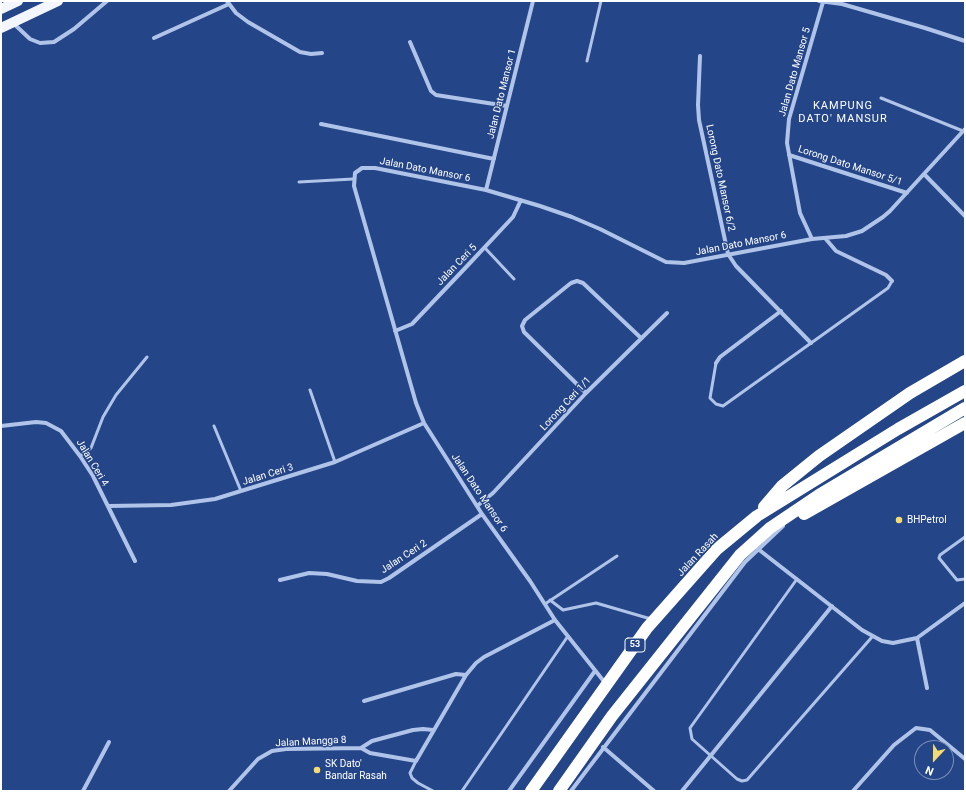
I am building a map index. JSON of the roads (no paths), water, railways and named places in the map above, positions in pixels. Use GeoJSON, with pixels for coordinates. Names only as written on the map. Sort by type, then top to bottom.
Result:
{"type":"FeatureCollection","features":[{"type":"Feature","properties":{"kind":"highway"},"geometry":{"type":"LineString","coordinates":[[757,516],[782,486],[820,456],[910,393],[965,361]]}},
{"type":"Feature","properties":{"kind":"highway","name":"Jalan Rasah"},"geometry":{"type":"LineString","coordinates":[[531,791],[607,684],[655,620],[717,549],[757,516],[891,433],[965,391]]}},
{"type":"Feature","properties":{"kind":"highway","name":"53"},"geometry":{"type":"LineString","coordinates":[[559,791],[612,716],[740,555],[770,528],[819,495],[965,408]]}},
{"type":"Feature","properties":{"kind":"highway"},"geometry":{"type":"LineString","coordinates":[[740,555],[783,526],[965,423]]}},
{"type":"Feature","properties":{"kind":"main road"},"geometry":{"type":"LineString","coordinates":[[1,9],[18,1]]}},
{"type":"Feature","properties":{"kind":"main road"},"geometry":{"type":"LineString","coordinates":[[1,28],[58,1]]}},
{"type":"Feature","properties":{"kind":"street"},"geometry":{"type":"LineString","coordinates":[[12,23],[30,39],[40,43],[54,42],[74,29],[107,1]]}},
{"type":"Feature","properties":{"kind":"street","name":"Jalan Dato Mansor 1"},"geometry":{"type":"LineString","coordinates":[[486,190],[533,1]]}},
{"type":"Feature","properties":{"kind":"street"},"geometry":{"type":"LineString","coordinates":[[821,1],[842,4],[965,41]]}},
{"type":"Feature","properties":{"kind":"street","name":"Jalan Dato Mansor 5"},"geometry":{"type":"LineString","coordinates":[[812,239],[800,212],[787,143],[789,119],[821,1]]}},
{"type":"Feature","properties":{"kind":"street"},"geometry":{"type":"LineString","coordinates":[[154,38],[228,2],[248,22],[300,52],[311,54],[322,52]]}},
{"type":"Feature","properties":{"kind":"street"},"geometry":{"type":"LineString","coordinates":[[410,42],[431,91],[436,95],[507,106]]}},
{"type":"Feature","properties":{"kind":"street","name":"Lorong Dato Mansor 6/2"},"geometry":{"type":"LineString","coordinates":[[700,56],[698,105],[699,120],[728,254],[736,266],[811,343]]}},
{"type":"Feature","properties":{"kind":"street"},"geometry":{"type":"LineString","coordinates":[[321,124],[494,160]]}},
{"type":"Feature","properties":{"kind":"street","name":"Jalan Dato Mansor 6"},"geometry":{"type":"LineString","coordinates":[[607,684],[555,620],[482,514],[424,423],[416,403],[353,179],[356,173],[362,168],[375,168],[486,190],[521,200],[600,229],[666,262],[684,263],[812,239],[846,236],[862,231],[884,217],[964,130]]}},
{"type":"Feature","properties":{"kind":"street","name":"Lorong Dato Mansor 5/1"},"geometry":{"type":"LineString","coordinates":[[789,155],[907,193]]}},
{"type":"Feature","properties":{"kind":"street"},"geometry":{"type":"LineString","coordinates":[[924,174],[965,216]]}},
{"type":"Feature","properties":{"kind":"street","name":"Jalan Ceri 5"},"geometry":{"type":"LineString","coordinates":[[396,331],[412,324],[513,217],[521,200]]}},
{"type":"Feature","properties":{"kind":"street"},"geometry":{"type":"LineString","coordinates":[[825,238],[836,251],[886,275],[892,281]]}},
{"type":"Feature","properties":{"kind":"street"},"geometry":{"type":"LineString","coordinates":[[586,393],[524,332],[522,326],[525,320],[571,283],[577,281],[583,283],[641,338]]}},
{"type":"Feature","properties":{"kind":"street"},"geometry":{"type":"LineString","coordinates":[[716,363],[720,357],[781,311]]}},
{"type":"Feature","properties":{"kind":"street","name":"Lorong Ceri 1/1"},"geometry":{"type":"LineString","coordinates":[[477,506],[493,492],[586,393],[667,314]]}},
{"type":"Feature","properties":{"kind":"street","name":"Jalan Ceri 4"},"geometry":{"type":"LineString","coordinates":[[1,426],[36,422],[50,425],[61,431],[80,456],[108,506],[135,561]]}},
{"type":"Feature","properties":{"kind":"street","name":"Jalan Ceri 3"},"geometry":{"type":"LineString","coordinates":[[108,506],[171,505],[216,499],[335,462],[424,423]]}},
{"type":"Feature","properties":{"kind":"street","name":"Jalan Ceri 2"},"geometry":{"type":"LineString","coordinates":[[280,580],[309,573],[327,574],[358,580],[381,582],[482,514]]}},
{"type":"Feature","properties":{"kind":"street"},"geometry":{"type":"LineString","coordinates":[[571,791],[745,562],[783,526]]}},
{"type":"Feature","properties":{"kind":"street"},"geometry":{"type":"LineString","coordinates":[[758,549],[872,637],[893,642],[917,638],[965,602]]}},
{"type":"Feature","properties":{"kind":"street"},"geometry":{"type":"LineString","coordinates":[[682,791],[832,606]]}},
{"type":"Feature","properties":{"kind":"street"},"geometry":{"type":"LineString","coordinates":[[416,761],[466,675],[484,657],[555,620]]}},
{"type":"Feature","properties":{"kind":"street"},"geometry":{"type":"LineString","coordinates":[[917,638],[927,688]]}},
{"type":"Feature","properties":{"kind":"street"},"geometry":{"type":"LineString","coordinates":[[509,791],[595,671]]}},
{"type":"Feature","properties":{"kind":"street"},"geometry":{"type":"LineString","coordinates":[[364,701],[456,674],[466,675]]}},
{"type":"Feature","properties":{"kind":"street"},"geometry":{"type":"LineString","coordinates":[[853,791],[894,745],[916,728],[930,730],[965,759]]}},
{"type":"Feature","properties":{"kind":"street","name":"Jalan Mangga 8"},"geometry":{"type":"LineString","coordinates":[[361,748],[372,741],[413,730],[433,730]]}},
{"type":"Feature","properties":{"kind":"street"},"geometry":{"type":"LineString","coordinates":[[83,791],[109,742]]}},
{"type":"Feature","properties":{"kind":"street"},"geometry":{"type":"LineString","coordinates":[[603,747],[654,791]]}},
{"type":"Feature","properties":{"kind":"street","name":"Jalan Mangga 8"},"geometry":{"type":"LineString","coordinates":[[229,791],[258,759],[272,751],[286,749],[361,748],[370,753],[416,761]]}},
{"type":"Feature","properties":{"kind":"lane"},"geometry":{"type":"LineString","coordinates":[[587,61],[601,1]]}},
{"type":"Feature","properties":{"kind":"lane"},"geometry":{"type":"LineString","coordinates":[[881,98],[964,130]]}},
{"type":"Feature","properties":{"kind":"lane"},"geometry":{"type":"LineString","coordinates":[[299,182],[353,179]]}},
{"type":"Feature","properties":{"kind":"lane"},"geometry":{"type":"LineString","coordinates":[[484,248],[514,279]]}},
{"type":"Feature","properties":{"kind":"lane"},"geometry":{"type":"LineString","coordinates":[[716,363],[710,398],[716,404],[723,406],[888,288],[892,281]]}},
{"type":"Feature","properties":{"kind":"lane"},"geometry":{"type":"LineString","coordinates":[[80,456],[91,448],[103,417],[116,396],[147,357]]}},
{"type":"Feature","properties":{"kind":"lane"},"geometry":{"type":"LineString","coordinates":[[310,390],[335,462]]}},
{"type":"Feature","properties":{"kind":"lane"},"geometry":{"type":"LineString","coordinates":[[214,426],[241,491]]}},
{"type":"Feature","properties":{"kind":"lane"},"geometry":{"type":"LineString","coordinates":[[965,536],[940,555],[939,558],[957,580],[965,579]]}},
{"type":"Feature","properties":{"kind":"lane"},"geometry":{"type":"LineString","coordinates":[[545,604],[617,556]]}},
{"type":"Feature","properties":{"kind":"lane"},"geometry":{"type":"LineString","coordinates":[[797,579],[690,728],[692,739],[739,780],[747,780],[872,637]]}},
{"type":"Feature","properties":{"kind":"lane"},"geometry":{"type":"LineString","coordinates":[[550,600],[563,610],[596,603],[655,620]]}},
{"type":"Feature","properties":{"kind":"lane"},"geometry":{"type":"LineString","coordinates":[[462,791],[568,636]]}},
{"type":"Feature","properties":{"kind":"lane"},"geometry":{"type":"LineString","coordinates":[[416,761],[411,769],[412,778],[433,791]]}},
{"type":"Feature","properties":{"kind":"place","name":"BHPetrol"},"geometry":{"type":"Point","coordinates":[899,520]}},
{"type":"Feature","properties":{"kind":"place","name":"SK Dato' Bandar Rasah"},"geometry":{"type":"Point","coordinates":[317,770]}},
{"type":"Feature","properties":{"kind":"district","name":"KAMPUNG DATO' MANSUR"},"geometry":{"type":"Point","coordinates":[843,112]}}]}
